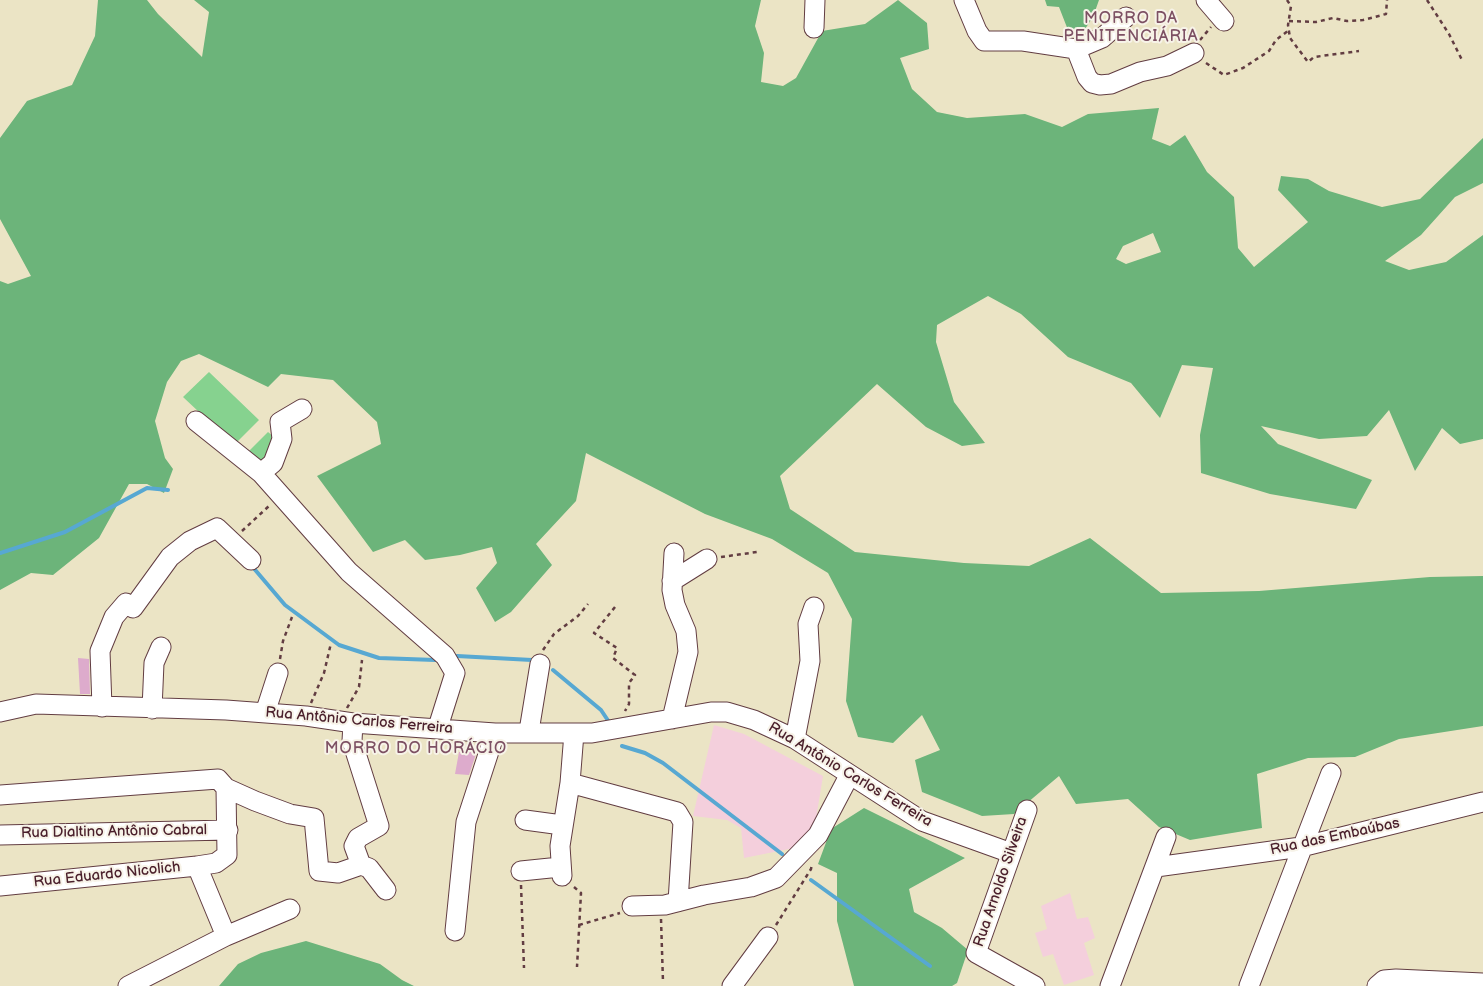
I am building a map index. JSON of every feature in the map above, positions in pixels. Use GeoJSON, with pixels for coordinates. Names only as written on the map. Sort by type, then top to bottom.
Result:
{"type":"FeatureCollection","features":[{"type":"Feature","properties":{"kind":"street"},"geometry":{"type":"LineString","coordinates":[[814,28],[815,0]]}},
{"type":"Feature","properties":{"kind":"street"},"geometry":{"type":"LineString","coordinates":[[964,0],[977,31],[984,41],[1023,41],[1076,49],[1102,38],[1126,17]]}},
{"type":"Feature","properties":{"kind":"street"},"geometry":{"type":"LineString","coordinates":[[1206,0],[1224,22]]}},
{"type":"Feature","properties":{"kind":"street"},"geometry":{"type":"LineString","coordinates":[[1076,49],[1087,77],[1092,83],[1100,85],[1111,84],[1140,72],[1168,66],[1194,53]]}},
{"type":"Feature","properties":{"kind":"street"},"geometry":{"type":"LineString","coordinates":[[261,473],[273,463],[282,438],[280,422],[302,409]]}},
{"type":"Feature","properties":{"kind":"street"},"geometry":{"type":"LineString","coordinates":[[196,421],[261,473],[349,572],[445,656],[455,673],[438,727]]}},
{"type":"Feature","properties":{"kind":"street"},"geometry":{"type":"LineString","coordinates":[[102,707],[100,651],[114,618],[126,603],[133,608],[170,557],[190,541],[217,528],[251,560]]}},
{"type":"Feature","properties":{"kind":"street"},"geometry":{"type":"LineString","coordinates":[[672,719],[688,652],[688,641],[674,604],[672,581],[674,553]]}},
{"type":"Feature","properties":{"kind":"street"},"geometry":{"type":"LineString","coordinates":[[672,581],[707,559]]}},
{"type":"Feature","properties":{"kind":"street"},"geometry":{"type":"LineString","coordinates":[[795,739],[810,661],[808,624],[814,607]]}},
{"type":"Feature","properties":{"kind":"street"},"geometry":{"type":"LineString","coordinates":[[152,710],[154,663],[161,647]]}},
{"type":"Feature","properties":{"kind":"street"},"geometry":{"type":"LineString","coordinates":[[529,732],[540,664]]}},
{"type":"Feature","properties":{"kind":"street"},"geometry":{"type":"LineString","coordinates":[[265,713],[278,673]]}},
{"type":"Feature","properties":{"kind":"street","name":"Rua Antônio Carlos Ferreira"},"geometry":{"type":"LineString","coordinates":[[0,712],[36,704],[265,713],[495,733],[592,733],[711,712],[727,712],[754,720],[795,739],[849,776],[922,821],[1011,853]]}},
{"type":"Feature","properties":{"kind":"street"},"geometry":{"type":"LineString","coordinates":[[347,721],[379,826],[358,838],[354,846],[360,865]]}},
{"type":"Feature","properties":{"kind":"street"},"geometry":{"type":"LineString","coordinates":[[521,871],[561,871],[562,825],[570,783],[574,732]]}},
{"type":"Feature","properties":{"kind":"street"},"geometry":{"type":"LineString","coordinates":[[455,931],[466,822],[495,733]]}},
{"type":"Feature","properties":{"kind":"street"},"geometry":{"type":"LineString","coordinates":[[1249,986],[1301,847],[1331,774]]}},
{"type":"Feature","properties":{"kind":"street"},"geometry":{"type":"LineString","coordinates":[[632,906],[660,905],[751,887],[767,882],[784,873],[818,835],[849,776]]}},
{"type":"Feature","properties":{"kind":"street"},"geometry":{"type":"LineString","coordinates":[[0,795],[218,779],[226,788],[290,814],[314,818],[319,871],[338,873],[360,865],[368,868],[386,890]]}},
{"type":"Feature","properties":{"kind":"street"},"geometry":{"type":"LineString","coordinates":[[570,783],[677,812],[683,822],[678,902]]}},
{"type":"Feature","properties":{"kind":"street"},"geometry":{"type":"LineString","coordinates":[[197,866],[216,863],[227,855],[226,788]]}},
{"type":"Feature","properties":{"kind":"street","name":"Rua das Embaúbas"},"geometry":{"type":"LineString","coordinates":[[1156,867],[1301,847],[1483,802]]}},
{"type":"Feature","properties":{"kind":"street","name":"Rua Arnoldo Silveira"},"geometry":{"type":"LineString","coordinates":[[1027,810],[976,953],[1035,986]]}},
{"type":"Feature","properties":{"kind":"street"},"geometry":{"type":"LineString","coordinates":[[525,820],[562,825]]}},
{"type":"Feature","properties":{"kind":"street","name":"Rua Dialtino Antônio Cabral"},"geometry":{"type":"LineString","coordinates":[[0,835],[228,830]]}},
{"type":"Feature","properties":{"kind":"street"},"geometry":{"type":"LineString","coordinates":[[1110,986],[1166,837]]}},
{"type":"Feature","properties":{"kind":"street","name":"Rua Eduardo Nicolich"},"geometry":{"type":"LineString","coordinates":[[0,886],[197,866],[226,936]]}},
{"type":"Feature","properties":{"kind":"street"},"geometry":{"type":"LineString","coordinates":[[128,986],[226,936],[290,909]]}},
{"type":"Feature","properties":{"kind":"street"},"geometry":{"type":"LineString","coordinates":[[732,986],[768,938]]}},
{"type":"Feature","properties":{"kind":"street"},"geometry":{"type":"LineString","coordinates":[[1377,986],[1384,980],[1396,979],[1483,983]]}},
{"type":"Feature","properties":{"kind":"path"},"geometry":{"type":"LineString","coordinates":[[1287,0],[1291,6],[1289,30],[1295,47],[1308,62],[1314,57],[1359,51]]}},
{"type":"Feature","properties":{"kind":"path"},"geometry":{"type":"LineString","coordinates":[[1289,21],[1316,22],[1333,18],[1348,21],[1363,20],[1386,14],[1387,0]]}},
{"type":"Feature","properties":{"kind":"path"},"geometry":{"type":"LineString","coordinates":[[1427,0],[1449,34],[1462,62]]}},
{"type":"Feature","properties":{"kind":"path"},"geometry":{"type":"LineString","coordinates":[[1224,22],[1221,30],[1212,25],[1203,36],[1194,53],[1218,73],[1224,75],[1243,68],[1262,56],[1272,48],[1276,40],[1289,30]]}},
{"type":"Feature","properties":{"kind":"path"},"geometry":{"type":"LineString","coordinates":[[230,542],[281,495]]}},
{"type":"Feature","properties":{"kind":"path"},"geometry":{"type":"LineString","coordinates":[[707,559],[757,552]]}},
{"type":"Feature","properties":{"kind":"path"},"geometry":{"type":"LineString","coordinates":[[540,664],[541,654],[550,640],[578,616],[588,604]]}},
{"type":"Feature","properties":{"kind":"path"},"geometry":{"type":"LineString","coordinates":[[614,730],[629,704],[629,683],[635,675],[613,658],[617,648],[594,633],[615,607]]}},
{"type":"Feature","properties":{"kind":"path"},"geometry":{"type":"LineString","coordinates":[[278,673],[283,641],[292,617]]}},
{"type":"Feature","properties":{"kind":"path"},"geometry":{"type":"LineString","coordinates":[[306,716],[324,673],[331,642]]}},
{"type":"Feature","properties":{"kind":"path"},"geometry":{"type":"LineString","coordinates":[[347,721],[359,687],[362,660]]}},
{"type":"Feature","properties":{"kind":"path"},"geometry":{"type":"LineString","coordinates":[[768,938],[811,869],[813,861]]}},
{"type":"Feature","properties":{"kind":"path"},"geometry":{"type":"LineString","coordinates":[[521,871],[524,968]]}},
{"type":"Feature","properties":{"kind":"path"},"geometry":{"type":"LineString","coordinates":[[561,871],[581,893],[577,967]]}},
{"type":"Feature","properties":{"kind":"path"},"geometry":{"type":"LineString","coordinates":[[660,905],[663,982]]}},
{"type":"Feature","properties":{"kind":"path"},"geometry":{"type":"LineString","coordinates":[[579,925],[619,914],[632,906]]}},
{"type":"Feature","properties":{"kind":"shaded area"},"geometry":{"type":"Polygon","coordinates":[[[714,725],[744,734],[823,776],[814,831],[794,848],[744,858],[741,828],[727,820],[693,816],[714,725]]]}},
{"type":"Feature","properties":{"kind":"shaded area"},"geometry":{"type":"Polygon","coordinates":[[[1070,893],[1077,919],[1088,917],[1095,938],[1084,943],[1094,975],[1064,985],[1053,954],[1043,957],[1035,933],[1047,929],[1041,906],[1070,893]]]}},
{"type":"Feature","properties":{"kind":"green space"},"geometry":{"type":"Polygon","coordinates":[[[98,0],[147,0],[158,14],[202,57],[209,12],[194,0],[761,0],[755,26],[764,53],[761,82],[783,86],[796,78],[822,31],[865,24],[898,0],[927,23],[929,49],[900,58],[912,89],[937,112],[967,118],[1025,114],[1062,127],[1088,114],[1159,108],[1152,139],[1170,146],[1185,135],[1207,172],[1234,197],[1238,248],[1254,267],[1308,222],[1278,190],[1281,176],[1308,179],[1329,191],[1382,207],[1420,199],[1483,138],[1483,183],[1455,197],[1421,235],[1385,261],[1409,270],[1446,262],[1483,235],[1483,439],[1460,444],[1442,428],[1415,471],[1389,410],[1367,436],[1319,439],[1261,426],[1278,444],[1372,480],[1356,509],[1270,494],[1201,473],[1200,435],[1213,368],[1182,365],[1160,418],[1131,383],[1068,357],[1021,314],[988,296],[937,325],[936,342],[954,402],[985,443],[962,446],[926,427],[877,384],[780,476],[790,509],[855,552],[964,563],[1029,566],[1090,538],[1161,593],[1259,591],[1430,577],[1483,576],[1483,726],[1399,739],[1355,757],[1308,758],[1257,774],[1262,828],[1190,840],[1159,827],[1128,799],[1076,804],[1059,776],[1014,814],[982,816],[922,792],[915,760],[940,750],[922,715],[893,743],[858,737],[846,701],[852,619],[828,573],[772,539],[705,514],[586,453],[576,501],[536,544],[552,565],[511,612],[495,622],[476,588],[497,563],[492,547],[460,555],[425,560],[405,540],[373,552],[317,476],[381,444],[377,422],[333,380],[281,374],[268,387],[199,354],[181,361],[167,382],[155,421],[165,458],[173,469],[164,493],[147,484],[129,484],[99,538],[53,575],[31,573],[0,590],[0,281],[8,284],[31,276],[0,219],[0,138],[27,101],[72,85],[95,36],[98,0]],[[1153,233],[1123,246],[1116,259],[1126,264],[1161,252],[1153,233]]]}},
{"type":"Feature","properties":{"kind":"green space"},"geometry":{"type":"Polygon","coordinates":[[[1045,0],[1099,0],[1093,17],[1081,35],[1068,30],[1059,7],[1047,6],[1045,0]]]}},
{"type":"Feature","properties":{"kind":"green space"},"geometry":{"type":"Polygon","coordinates":[[[209,372],[259,420],[234,445],[183,397],[209,372]]]}},
{"type":"Feature","properties":{"kind":"green space"},"geometry":{"type":"Polygon","coordinates":[[[268,432],[274,437],[269,459],[260,467],[247,453],[268,432]]]}},
{"type":"Feature","properties":{"kind":"green space"},"geometry":{"type":"Polygon","coordinates":[[[864,808],[965,858],[909,889],[914,912],[942,928],[968,950],[957,983],[952,986],[854,986],[837,921],[837,873],[818,864],[831,829],[864,808]]]}},
{"type":"Feature","properties":{"kind":"green space"},"geometry":{"type":"Polygon","coordinates":[[[306,941],[380,964],[414,986],[219,986],[238,964],[261,953],[306,941]]]}},
{"type":"Feature","properties":{"kind":"building"},"geometry":{"type":"Polygon","coordinates":[[[78,658],[89,659],[90,694],[80,694],[78,658]]]}},
{"type":"Feature","properties":{"kind":"building"},"geometry":{"type":"Polygon","coordinates":[[[477,751],[469,775],[455,774],[459,752],[477,751]]]}},
{"type":"Feature","properties":{"kind":"waterway"},"geometry":{"type":"LineString","coordinates":[[0,553],[65,532],[147,488],[168,490]]}},
{"type":"Feature","properties":{"kind":"waterway"},"geometry":{"type":"LineString","coordinates":[[251,565],[285,605],[339,645],[379,658],[435,660]]}},
{"type":"Feature","properties":{"kind":"waterway"},"geometry":{"type":"LineString","coordinates":[[457,656],[532,660]]}},
{"type":"Feature","properties":{"kind":"waterway"},"geometry":{"type":"LineString","coordinates":[[553,670],[601,710],[609,722]]}},
{"type":"Feature","properties":{"kind":"waterway"},"geometry":{"type":"LineString","coordinates":[[622,746],[645,753],[663,763],[782,854]]}},
{"type":"Feature","properties":{"kind":"waterway"},"geometry":{"type":"LineString","coordinates":[[811,880],[930,966]]}},
{"type":"Feature","properties":{"kind":"district","name":"MORRO DA PENITENCIÁRIA"},"geometry":{"type":"Point","coordinates":[1131,28]}},
{"type":"Feature","properties":{"kind":"district","name":"MORRO DO HORÁCIO"},"geometry":{"type":"Point","coordinates":[416,749]}}]}
